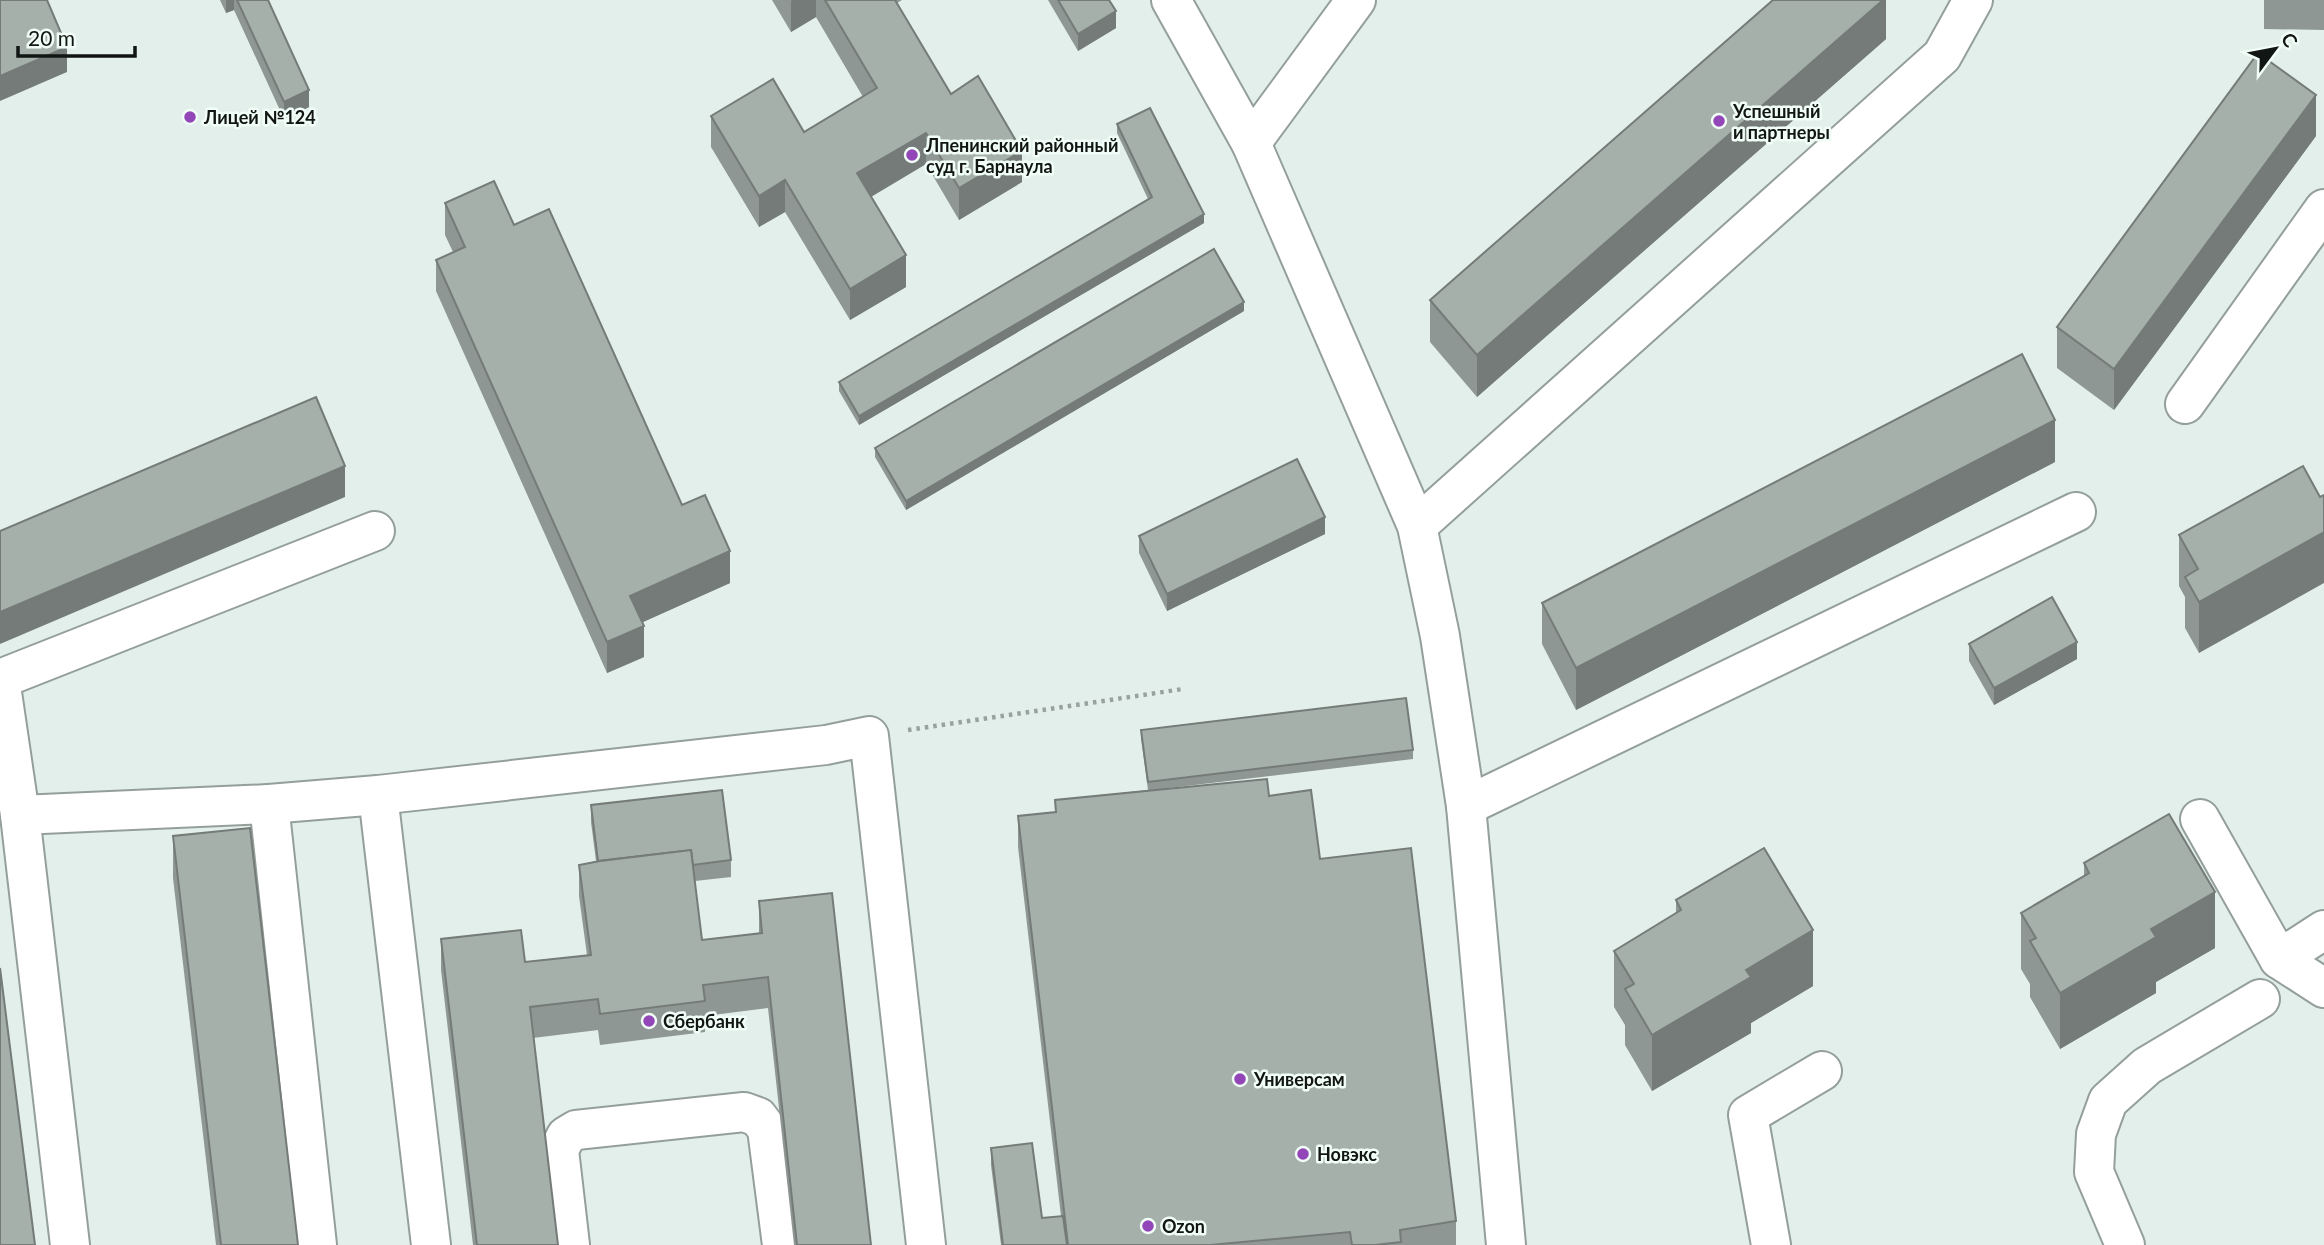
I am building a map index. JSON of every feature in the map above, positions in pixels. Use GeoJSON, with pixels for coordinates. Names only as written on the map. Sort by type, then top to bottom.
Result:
{"type":"FeatureCollection","features":[{"type":"Feature","properties":{"kind":"lane"},"geometry":{"type":"LineString","coordinates":[[1171,0],[1251,142],[1417,526],[1440,636],[1466,806],[1506,1245]]}},
{"type":"Feature","properties":{"kind":"lane"},"geometry":{"type":"LineString","coordinates":[[1251,142],[1356,0]]}},
{"type":"Feature","properties":{"kind":"lane"},"geometry":{"type":"LineString","coordinates":[[1417,526],[1942,56],[1973,0]]}},
{"type":"Feature","properties":{"kind":"lane"},"geometry":{"type":"LineString","coordinates":[[2185,404],[2324,209]]}},
{"type":"Feature","properties":{"kind":"lane"},"geometry":{"type":"LineString","coordinates":[[1466,806],[2076,512]]}},
{"type":"Feature","properties":{"kind":"lane"},"geometry":{"type":"LineString","coordinates":[[70,1245],[20,816],[0,679],[375,531]]}},
{"type":"Feature","properties":{"kind":"lane"},"geometry":{"type":"LineString","coordinates":[[20,816],[269,804],[378,795],[826,745],[869,736],[926,1245]]}},
{"type":"Feature","properties":{"kind":"lane"},"geometry":{"type":"LineString","coordinates":[[378,795],[431,1245]]}},
{"type":"Feature","properties":{"kind":"lane"},"geometry":{"type":"LineString","coordinates":[[269,804],[317,1245]]}},
{"type":"Feature","properties":{"kind":"lane"},"geometry":{"type":"LineString","coordinates":[[2200,819],[2278,959],[2324,988]]}},
{"type":"Feature","properties":{"kind":"lane"},"geometry":{"type":"LineString","coordinates":[[2278,959],[2324,930]]}},
{"type":"Feature","properties":{"kind":"lane"},"geometry":{"type":"LineString","coordinates":[[2125,1245],[2094,1172],[2096,1134],[2108,1101],[2147,1066],[2260,999]]}},
{"type":"Feature","properties":{"kind":"lane"},"geometry":{"type":"LineString","coordinates":[[1772,1245],[1748,1115],[1822,1071]]}},
{"type":"Feature","properties":{"kind":"lane"},"geometry":{"type":"LineString","coordinates":[[570,1245],[559,1150],[566,1136],[576,1130],[744,1112],[758,1118],[767,1129],[782,1245]]}},
{"type":"Feature","properties":{"kind":"path"},"geometry":{"type":"LineString","coordinates":[[869,736],[1183,689]]}},
{"type":"Feature","properties":{"kind":"building"},"geometry":{"type":"Polygon","coordinates":[[[0,0],[47,0],[67,47],[0,76],[0,0]]]}},
{"type":"Feature","properties":{"kind":"building"},"geometry":{"type":"Polygon","coordinates":[[[237,0],[268,0],[309,90],[284,102],[237,0]]]}},
{"type":"Feature","properties":{"kind":"building","name":"Лпенинский районный суд г. Барнаула"},"geometry":{"type":"Polygon","coordinates":[[[825,0],[895,0],[951,94],[978,76],[1022,151],[959,188],[926,133],[857,173],[906,255],[850,289],[785,180],[759,196],[711,116],[773,79],[804,132],[877,88],[825,0]]]}},
{"type":"Feature","properties":{"kind":"building"},"geometry":{"type":"Polygon","coordinates":[[[1058,0],[1109,0],[1116,11],[1078,34],[1058,0]]]}},
{"type":"Feature","properties":{"kind":"building"},"geometry":{"type":"Polygon","coordinates":[[[1773,0],[1883,0],[1477,355],[1430,300],[1773,0]]]}},
{"type":"Feature","properties":{"kind":"building"},"geometry":{"type":"Polygon","coordinates":[[[2258,53],[2316,95],[2114,369],[2057,327],[2258,53]]]}},
{"type":"Feature","properties":{"kind":"building"},"geometry":{"type":"Polygon","coordinates":[[[1150,108],[1204,214],[859,416],[839,382],[1152,197],[1117,124],[1150,108]]]}},
{"type":"Feature","properties":{"kind":"building"},"geometry":{"type":"Polygon","coordinates":[[[494,181],[514,225],[549,209],[682,505],[705,495],[730,551],[630,596],[644,626],[607,642],[436,260],[465,247],[445,203],[494,181]]]}},
{"type":"Feature","properties":{"kind":"building"},"geometry":{"type":"Polygon","coordinates":[[[1214,249],[1244,302],[906,501],[875,448],[1214,249]]]}},
{"type":"Feature","properties":{"kind":"building"},"geometry":{"type":"Polygon","coordinates":[[[2022,354],[2055,420],[1576,668],[1542,603],[2022,354]]]}},
{"type":"Feature","properties":{"kind":"building"},"geometry":{"type":"Polygon","coordinates":[[[316,397],[345,466],[0,612],[0,531],[316,397]]]}},
{"type":"Feature","properties":{"kind":"building"},"geometry":{"type":"Polygon","coordinates":[[[1297,459],[1325,517],[1167,594],[1139,536],[1297,459]]]}},
{"type":"Feature","properties":{"kind":"building"},"geometry":{"type":"Polygon","coordinates":[[[2303,466],[2320,497],[2324,495],[2324,532],[2199,602],[2185,577],[2198,569],[2179,535],[2303,466]]]}},
{"type":"Feature","properties":{"kind":"building"},"geometry":{"type":"Polygon","coordinates":[[[2052,597],[2077,642],[1994,688],[1969,644],[2052,597]]]}},
{"type":"Feature","properties":{"kind":"building"},"geometry":{"type":"Polygon","coordinates":[[[1406,698],[1413,750],[1148,782],[1141,730],[1406,698]]]}},
{"type":"Feature","properties":{"kind":"building","name":"Универсам"},"geometry":{"type":"Polygon","coordinates":[[[1267,779],[1269,796],[1311,790],[1320,859],[1411,848],[1456,1221],[1400,1230],[1401,1242],[1375,1245],[1352,1245],[1350,1232],[1210,1245],[1068,1245],[1018,816],[1056,812],[1055,800],[1267,779]]]}},
{"type":"Feature","properties":{"kind":"building"},"geometry":{"type":"Polygon","coordinates":[[[722,790],[731,860],[693,865],[691,850],[598,861],[591,805],[722,790]]]}},
{"type":"Feature","properties":{"kind":"building"},"geometry":{"type":"Polygon","coordinates":[[[2169,814],[2215,892],[2151,929],[2156,937],[2060,993],[2030,941],[2036,938],[2021,913],[2089,873],[2084,863],[2169,814]]]}},
{"type":"Feature","properties":{"kind":"building"},"geometry":{"type":"Polygon","coordinates":[[[250,828],[298,1245],[221,1245],[173,836],[250,828]]]}},
{"type":"Feature","properties":{"kind":"building"},"geometry":{"type":"Polygon","coordinates":[[[1764,848],[1813,930],[1746,970],[1751,977],[1652,1035],[1625,989],[1634,984],[1614,951],[1681,910],[1676,900],[1764,848]]]}},
{"type":"Feature","properties":{"kind":"building"},"geometry":{"type":"Polygon","coordinates":[[[691,850],[702,940],[762,933],[759,901],[832,893],[871,1245],[797,1245],[768,977],[703,985],[705,1001],[600,1014],[598,999],[530,1007],[558,1245],[477,1245],[441,939],[521,930],[525,962],[591,955],[579,865],[691,850]]]}},
{"type":"Feature","properties":{"kind":"building"},"geometry":{"type":"Polygon","coordinates":[[[0,968],[35,1245],[0,1245],[0,968]]]}},
{"type":"Feature","properties":{"kind":"building"},"geometry":{"type":"Polygon","coordinates":[[[1032,1143],[1042,1218],[1063,1216],[1067,1245],[1003,1245],[991,1148],[1032,1143]]]}},
{"type":"Feature","properties":{"kind":"place","name":"Лицей №124"},"geometry":{"type":"Point","coordinates":[190,117]}},
{"type":"Feature","properties":{"kind":"place","name":"Успешный и партнеры"},"geometry":{"type":"Point","coordinates":[1719,121]}},
{"type":"Feature","properties":{"kind":"place","name":"Лпенинский районный суд г. Барнаула"},"geometry":{"type":"Point","coordinates":[912,155]}},
{"type":"Feature","properties":{"kind":"place","name":"Сбербанк"},"geometry":{"type":"Point","coordinates":[649,1021]}},
{"type":"Feature","properties":{"kind":"place","name":"Универсам"},"geometry":{"type":"Point","coordinates":[1240,1079]}},
{"type":"Feature","properties":{"kind":"place","name":"Новэкс"},"geometry":{"type":"Point","coordinates":[1303,1154]}},
{"type":"Feature","properties":{"kind":"place","name":"Ozon"},"geometry":{"type":"Point","coordinates":[1148,1226]}}]}
